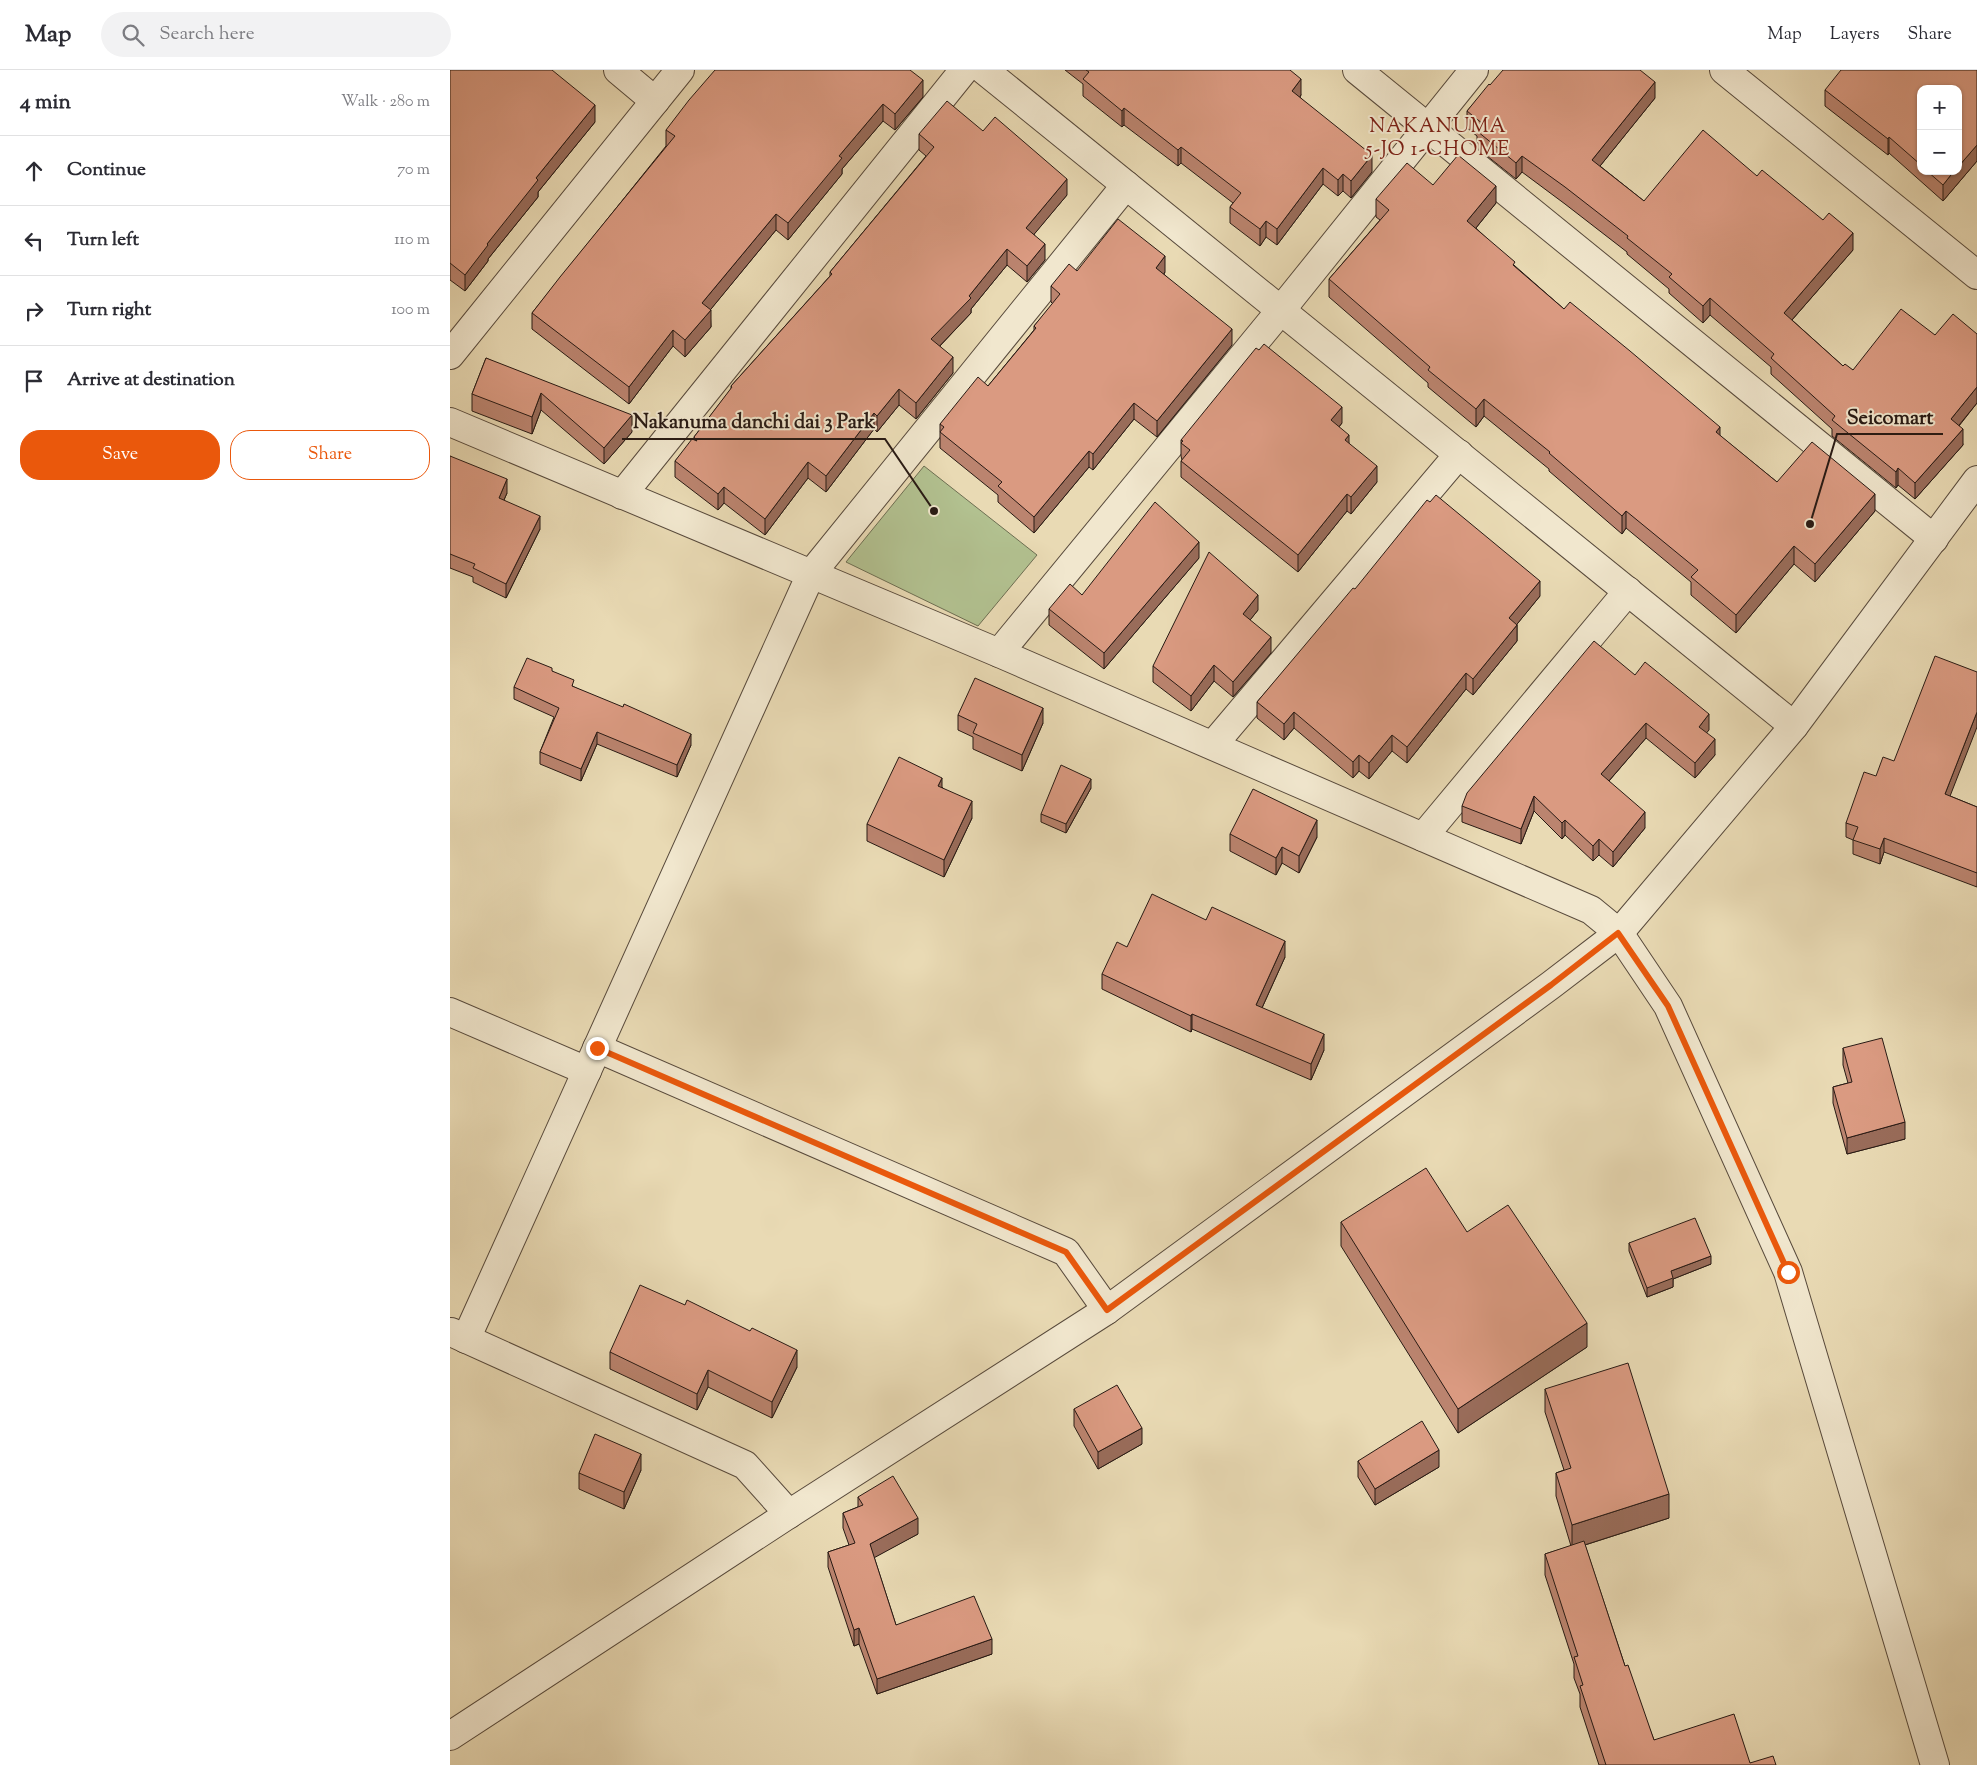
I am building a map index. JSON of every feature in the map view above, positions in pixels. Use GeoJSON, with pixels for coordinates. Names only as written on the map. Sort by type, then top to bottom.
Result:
{"type":"FeatureCollection","features":[{"type":"Feature","properties":{"kind":"street"},"geometry":{"type":"LineString","coordinates":[[618,70],[655,101]]}},
{"type":"Feature","properties":{"kind":"street"},"geometry":{"type":"LineString","coordinates":[[450,355],[680,70]]}},
{"type":"Feature","properties":{"kind":"street"},"geometry":{"type":"LineString","coordinates":[[622,495],[964,70]]}},
{"type":"Feature","properties":{"kind":"street"},"geometry":{"type":"LineString","coordinates":[[984,70],[1794,726]]}},
{"type":"Feature","properties":{"kind":"street"},"geometry":{"type":"LineString","coordinates":[[1357,70],[1934,539]]}},
{"type":"Feature","properties":{"kind":"street"},"geometry":{"type":"LineString","coordinates":[[999,652],[1281,310],[1474,70]]}},
{"type":"Feature","properties":{"kind":"street"},"geometry":{"type":"LineString","coordinates":[[1724,70],[1977,275]]}},
{"type":"Feature","properties":{"kind":"street"},"geometry":{"type":"LineString","coordinates":[[789,1514],[745,1465],[458,1335],[592,1059],[811,574],[1126,185]]}},
{"type":"Feature","properties":{"kind":"street"},"geometry":{"type":"LineString","coordinates":[[450,422],[999,652],[1591,910],[1618,933],[1668,1006],[1788,1272],[1935,1765]]}},
{"type":"Feature","properties":{"kind":"street"},"geometry":{"type":"LineString","coordinates":[[1213,745],[1458,454]]}},
{"type":"Feature","properties":{"kind":"street"},"geometry":{"type":"LineString","coordinates":[[450,1736],[789,1514],[1107,1310],[1551,985],[1618,933],[1794,726],[1977,480]]}},
{"type":"Feature","properties":{"kind":"street"},"geometry":{"type":"LineString","coordinates":[[1423,837],[1628,590]]}},
{"type":"Feature","properties":{"kind":"street"},"geometry":{"type":"LineString","coordinates":[[450,1012],[592,1059],[1066,1252],[1107,1310]]}},
{"type":"Feature","properties":{"kind":"green space"},"geometry":{"type":"Polygon","coordinates":[[[924,466],[1037,555],[978,626],[846,562],[924,466]]]}},
{"type":"Feature","properties":{"kind":"building"},"geometry":{"type":"Polygon","coordinates":[[[450,70],[552,70],[595,105],[536,178],[538,180],[465,275],[450,263],[450,70]]]}},
{"type":"Feature","properties":{"kind":"building"},"geometry":{"type":"Polygon","coordinates":[[[715,70],[910,70],[923,80],[895,114],[883,104],[839,156],[842,158],[788,223],[776,214],[702,303],[711,310],[685,340],[673,330],[629,387],[532,313],[675,136],[666,130],[715,70]]]}},
{"type":"Feature","properties":{"kind":"building"},"geometry":{"type":"Polygon","coordinates":[[[1086,70],[1290,70],[1301,79],[1292,91],[1372,155],[1351,181],[1343,174],[1338,180],[1323,168],[1277,229],[1266,221],[1260,229],[1230,207],[1241,193],[1181,147],[1178,150],[1124,108],[1122,111],[1083,79],[1089,72],[1086,70]]]}},
{"type":"Feature","properties":{"kind":"building"},"geometry":{"type":"Polygon","coordinates":[[[1503,70],[1640,70],[1655,82],[1592,160],[1644,201],[1703,130],[1757,176],[1762,170],[1823,220],[1829,213],[1853,233],[1784,313],[1843,366],[1845,364],[1853,370],[1901,309],[1935,335],[1953,314],[1977,334],[1977,387],[1951,419],[1963,429],[1915,483],[1898,468],[1896,472],[1832,420],[1835,416],[1771,358],[1774,354],[1710,298],[1703,306],[1669,277],[1672,274],[1627,238],[1628,236],[1565,187],[1522,156],[1516,163],[1477,131],[1483,124],[1467,111],[1503,70]]]}},
{"type":"Feature","properties":{"kind":"building"},"geometry":{"type":"Polygon","coordinates":[[[1841,70],[1977,70],[1977,145],[1962,162],[1962,85],[1917,85],[1917,162],[1889,137],[1888,139],[1825,90],[1841,70]]]}},
{"type":"Feature","properties":{"kind":"building"},"geometry":{"type":"Polygon","coordinates":[[[947,101],[983,131],[995,117],[1067,179],[1026,228],[1045,244],[1027,266],[1007,249],[969,296],[971,298],[931,339],[953,357],[916,403],[899,389],[877,416],[874,413],[826,476],[808,462],[765,519],[724,487],[718,494],[675,461],[692,439],[697,441],[694,437],[731,386],[832,274],[830,272],[934,147],[919,134],[947,101]]]}},
{"type":"Feature","properties":{"kind":"building"},"geometry":{"type":"Polygon","coordinates":[[[1458,155],[1496,186],[1467,221],[1515,262],[1513,265],[1564,309],[1570,302],[1720,427],[1716,432],[1777,482],[1812,442],[1875,494],[1815,564],[1794,546],[1736,615],[1691,577],[1698,570],[1626,511],[1622,516],[1550,452],[1484,399],[1476,409],[1428,370],[1430,367],[1329,279],[1389,210],[1376,199],[1407,163],[1433,185],[1458,155]]]}},
{"type":"Feature","properties":{"kind":"building"},"geometry":{"type":"Polygon","coordinates":[[[1932,175],[1951,175],[1943,185],[1932,175]]]}},
{"type":"Feature","properties":{"kind":"building"},"geometry":{"type":"Polygon","coordinates":[[[1118,219],[1165,256],[1156,268],[1232,329],[1157,421],[1134,403],[1093,454],[1089,451],[1034,517],[998,486],[1002,482],[940,432],[944,427],[940,424],[978,377],[988,386],[1036,328],[1034,326],[1060,294],[1051,286],[1069,264],[1077,271],[1118,219]]]}},
{"type":"Feature","properties":{"kind":"building"},"geometry":{"type":"Polygon","coordinates":[[[1264,344],[1342,407],[1331,420],[1349,435],[1345,440],[1377,466],[1351,497],[1347,494],[1298,555],[1181,461],[1190,450],[1181,443],[1183,441],[1181,440],[1256,348],[1259,350],[1264,344]]]}},
{"type":"Feature","properties":{"kind":"building"},"geometry":{"type":"Polygon","coordinates":[[[486,358],[632,415],[604,448],[541,393],[532,417],[472,394],[486,358]]]}},
{"type":"Feature","properties":{"kind":"building"},"geometry":{"type":"Polygon","coordinates":[[[450,456],[507,479],[499,498],[540,516],[506,584],[473,568],[475,564],[450,554],[450,456]]]}},
{"type":"Feature","properties":{"kind":"building"},"geometry":{"type":"Polygon","coordinates":[[[1436,495],[1540,581],[1509,618],[1517,625],[1473,679],[1466,673],[1407,747],[1392,735],[1369,763],[1359,755],[1353,762],[1294,712],[1284,724],[1257,702],[1353,588],[1355,589],[1427,500],[1430,502],[1436,495]]]}},
{"type":"Feature","properties":{"kind":"building"},"geometry":{"type":"Polygon","coordinates":[[[1155,502],[1199,542],[1104,653],[1049,609],[1070,584],[1082,595],[1155,502]]]}},
{"type":"Feature","properties":{"kind":"building"},"geometry":{"type":"Polygon","coordinates":[[[1209,552],[1258,595],[1243,614],[1271,637],[1233,682],[1214,665],[1191,696],[1153,666],[1209,552]]]}},
{"type":"Feature","properties":{"kind":"building"},"geometry":{"type":"Polygon","coordinates":[[[1594,641],[1635,675],[1645,662],[1709,714],[1699,727],[1715,739],[1695,763],[1646,723],[1601,774],[1645,812],[1613,852],[1599,839],[1593,846],[1565,820],[1562,823],[1534,796],[1521,829],[1462,806],[1467,793],[1594,641]]]}},
{"type":"Feature","properties":{"kind":"building"},"geometry":{"type":"Polygon","coordinates":[[[1935,656],[1977,672],[1977,712],[1945,794],[1977,807],[1977,873],[1884,838],[1880,849],[1853,840],[1858,827],[1846,823],[1864,772],[1876,776],[1883,757],[1894,761],[1935,656]]]}},
{"type":"Feature","properties":{"kind":"building"},"geometry":{"type":"Polygon","coordinates":[[[527,658],[552,668],[552,671],[574,680],[572,686],[623,707],[624,704],[691,734],[677,765],[597,732],[581,769],[540,752],[559,708],[514,687],[527,658]]]}},
{"type":"Feature","properties":{"kind":"building"},"geometry":{"type":"Polygon","coordinates":[[[975,678],[1043,708],[1022,755],[973,733],[977,724],[958,715],[975,678]]]}},
{"type":"Feature","properties":{"kind":"building"},"geometry":{"type":"Polygon","coordinates":[[[899,757],[942,778],[938,786],[972,801],[944,860],[867,824],[899,757]]]}},
{"type":"Feature","properties":{"kind":"building"},"geometry":{"type":"Polygon","coordinates":[[[1061,765],[1091,779],[1066,824],[1041,814],[1061,765]]]}},
{"type":"Feature","properties":{"kind":"building"},"geometry":{"type":"Polygon","coordinates":[[[1253,789],[1317,820],[1299,856],[1282,847],[1276,858],[1230,834],[1253,789]]]}},
{"type":"Feature","properties":{"kind":"building"},"geometry":{"type":"Polygon","coordinates":[[[1152,894],[1206,920],[1212,907],[1285,941],[1256,1005],[1324,1034],[1311,1064],[1192,1014],[1191,1016],[1102,974],[1117,942],[1127,947],[1152,894]]]}},
{"type":"Feature","properties":{"kind":"building"},"geometry":{"type":"Polygon","coordinates":[[[1882,1038],[1905,1122],[1847,1138],[1833,1087],[1852,1082],[1843,1048],[1882,1038]]]}},
{"type":"Feature","properties":{"kind":"building"},"geometry":{"type":"Polygon","coordinates":[[[1426,1168],[1467,1232],[1508,1205],[1587,1323],[1458,1409],[1341,1222],[1426,1168]]]}},
{"type":"Feature","properties":{"kind":"building"},"geometry":{"type":"Polygon","coordinates":[[[1695,1218],[1711,1256],[1671,1271],[1673,1278],[1647,1288],[1629,1243],[1695,1218]]]}},
{"type":"Feature","properties":{"kind":"building"},"geometry":{"type":"Polygon","coordinates":[[[640,1285],[685,1305],[687,1300],[750,1331],[752,1328],[797,1350],[772,1402],[708,1370],[697,1394],[610,1352],[640,1285]]]}},
{"type":"Feature","properties":{"kind":"building"},"geometry":{"type":"Polygon","coordinates":[[[1628,1363],[1669,1494],[1572,1525],[1556,1473],[1571,1468],[1545,1389],[1628,1363]]]}},
{"type":"Feature","properties":{"kind":"building"},"geometry":{"type":"Polygon","coordinates":[[[1117,1385],[1142,1428],[1098,1452],[1074,1409],[1117,1385]]]}},
{"type":"Feature","properties":{"kind":"building"},"geometry":{"type":"Polygon","coordinates":[[[1422,1421],[1439,1450],[1375,1489],[1358,1461],[1422,1421]]]}},
{"type":"Feature","properties":{"kind":"building"},"geometry":{"type":"Polygon","coordinates":[[[595,1434],[641,1454],[624,1492],[579,1473],[595,1434]]]}},
{"type":"Feature","properties":{"kind":"building"},"geometry":{"type":"Polygon","coordinates":[[[893,1476],[918,1518],[870,1544],[896,1625],[974,1596],[992,1639],[877,1679],[859,1628],[854,1630],[828,1552],[855,1543],[843,1513],[863,1505],[858,1497],[893,1476]]]}},
{"type":"Feature","properties":{"kind":"building"},"geometry":{"type":"Polygon","coordinates":[[[1584,1541],[1625,1666],[1628,1665],[1654,1740],[1734,1714],[1750,1763],[1773,1756],[1776,1765],[1606,1765],[1580,1686],[1583,1685],[1574,1657],[1578,1656],[1545,1554],[1584,1541]]]}},
{"type":"Feature","properties":{"kind":"place","name":"Nakanuma danchi dai 3 Park"},"geometry":{"type":"Point","coordinates":[934,511]}},
{"type":"Feature","properties":{"kind":"place","name":"Seicomart"},"geometry":{"type":"Point","coordinates":[1810,524]}},
{"type":"Feature","properties":{"kind":"district","name":"NAKANUMA 5-JO 1-CHOME"},"geometry":{"type":"Point","coordinates":[1438,136]}},
{"type":"Feature","properties":{"kind":"route"},"geometry":{"type":"LineString","coordinates":[[597,1048],[1066,1252],[1107,1310],[1551,985],[1618,933],[1668,1006],[1788,1272]]}}]}
